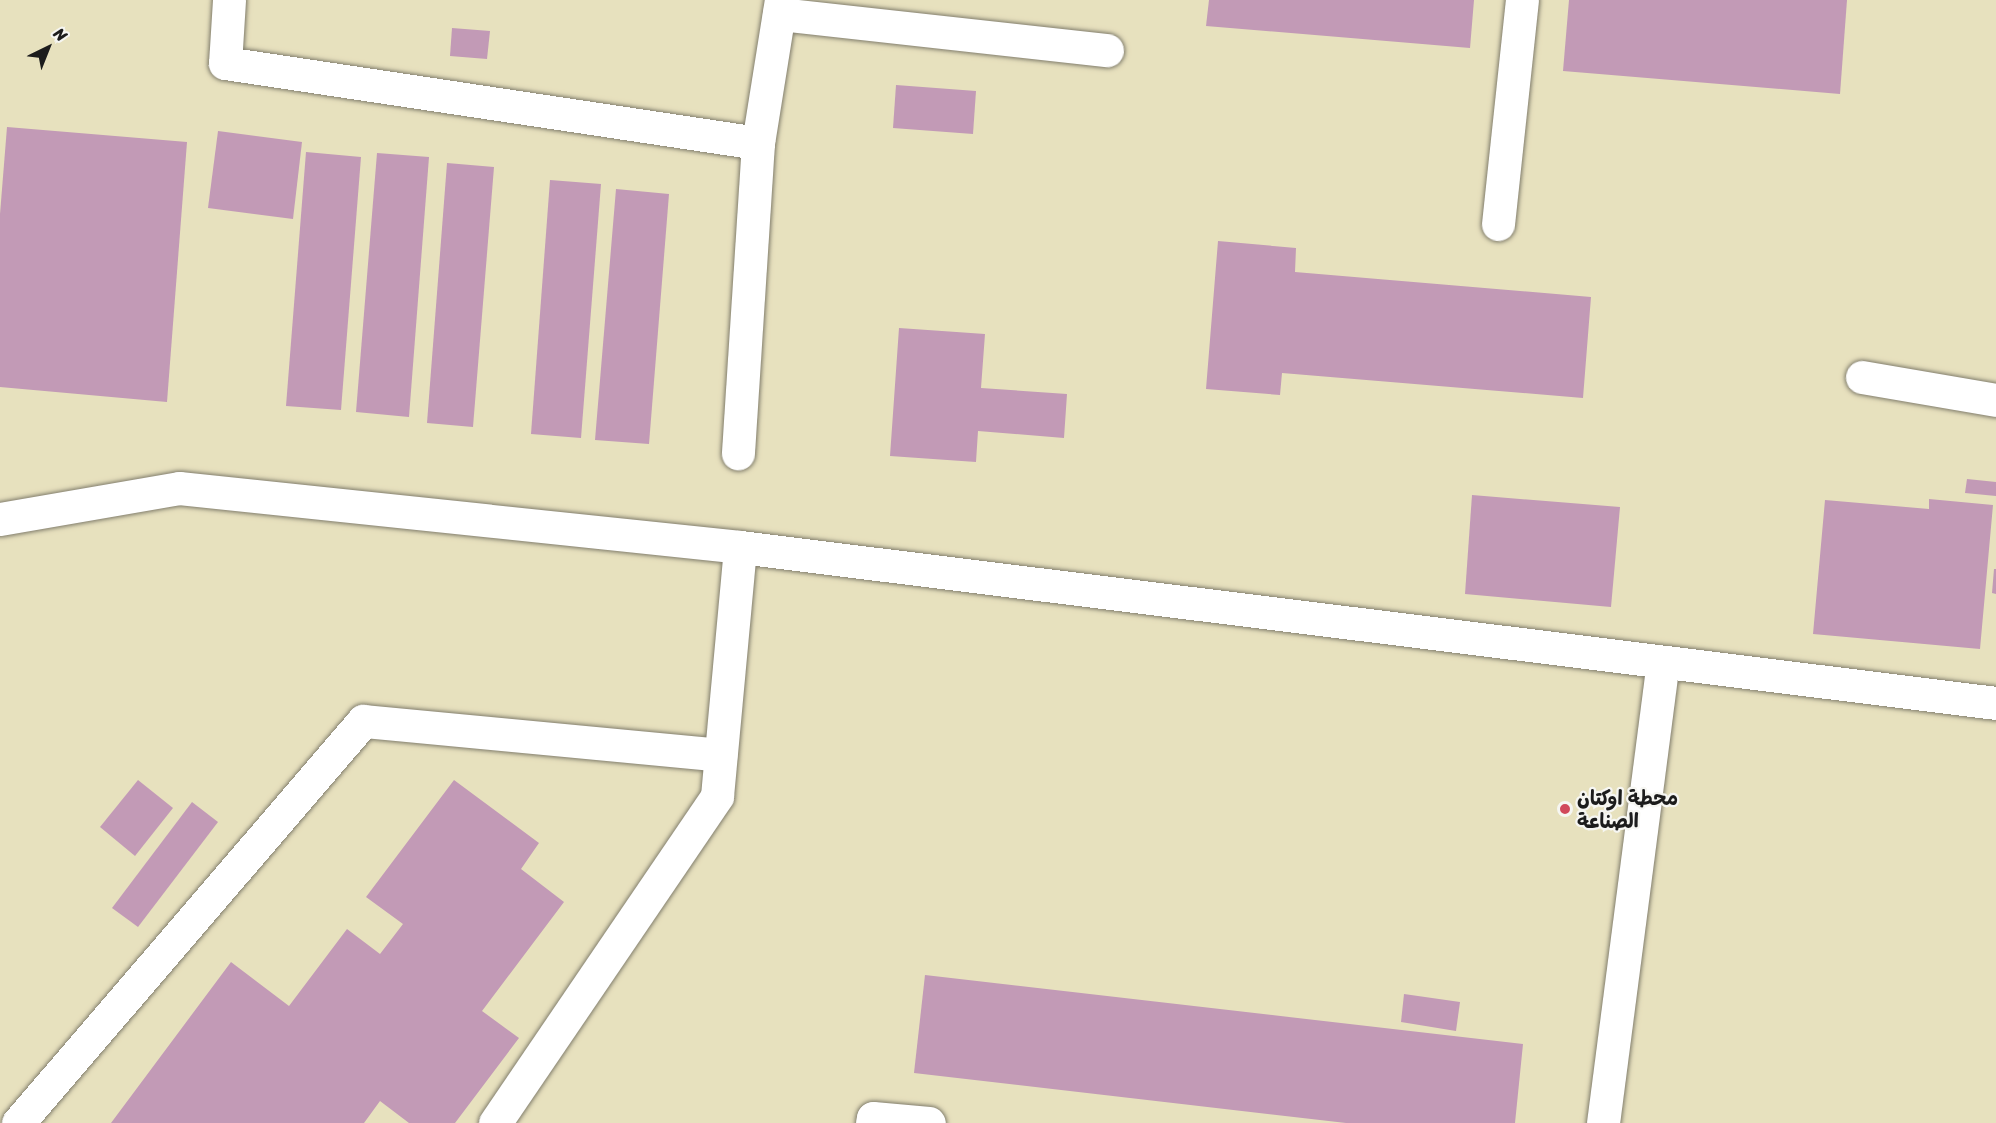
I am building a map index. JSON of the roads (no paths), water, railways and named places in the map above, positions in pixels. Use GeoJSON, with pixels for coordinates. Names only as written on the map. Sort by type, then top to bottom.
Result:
{"type":"FeatureCollection","features":[{"type":"Feature","properties":{"kind":"street"},"geometry":{"type":"LineString","coordinates":[[229,0],[225,63],[758,143]]}},
{"type":"Feature","properties":{"kind":"street"},"geometry":{"type":"LineString","coordinates":[[1498,224],[1522,0]]}},
{"type":"Feature","properties":{"kind":"street"},"geometry":{"type":"LineString","coordinates":[[738,453],[758,143],[780,7],[1107,50]]}},
{"type":"Feature","properties":{"kind":"street"},"geometry":{"type":"LineString","coordinates":[[1862,378],[1996,400]]}},
{"type":"Feature","properties":{"kind":"street"},"geometry":{"type":"LineString","coordinates":[[0,519],[179,488],[740,547],[1663,664],[1996,703]]}},
{"type":"Feature","properties":{"kind":"street"},"geometry":{"type":"LineString","coordinates":[[495,1123],[717,796],[740,547]]}},
{"type":"Feature","properties":{"kind":"street"},"geometry":{"type":"LineString","coordinates":[[1603,1123],[1663,664]]}},
{"type":"Feature","properties":{"kind":"street"},"geometry":{"type":"LineString","coordinates":[[18,1123],[363,721],[720,755]]}},
{"type":"Feature","properties":{"kind":"street"},"geometry":{"type":"LineString","coordinates":[[872,1123],[873,1118],[929,1123]]}},
{"type":"Feature","properties":{"kind":"place","name":"محطة اوكتان الصناعة"},"geometry":{"type":"Point","coordinates":[1565,809]}}]}
